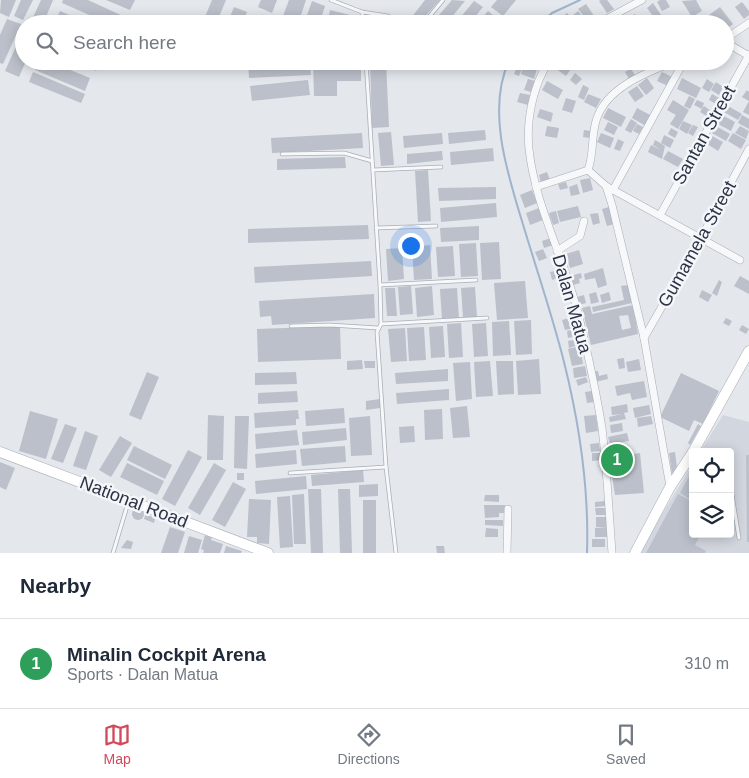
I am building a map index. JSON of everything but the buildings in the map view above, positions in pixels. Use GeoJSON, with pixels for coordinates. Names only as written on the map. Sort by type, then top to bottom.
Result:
{"type":"FeatureCollection","features":[{"type":"Feature","properties":{"kind":"main road"},"geometry":{"type":"LineString","coordinates":[[696,448],[748,356]]}},
{"type":"Feature","properties":{"kind":"main road","name":"National Road"},"geometry":{"type":"LineString","coordinates":[[0,452],[268,553]]}},
{"type":"Feature","properties":{"kind":"main road"},"geometry":{"type":"LineString","coordinates":[[635,553],[670,487],[689,460]]}},
{"type":"Feature","properties":{"kind":"street"},"geometry":{"type":"LineString","coordinates":[[614,15],[642,0]]}},
{"type":"Feature","properties":{"kind":"street"},"geometry":{"type":"LineString","coordinates":[[734,34],[749,23]]}},
{"type":"Feature","properties":{"kind":"street"},"geometry":{"type":"LineString","coordinates":[[734,46],[749,56]]}},
{"type":"Feature","properties":{"kind":"street","name":"Santan Street"},"geometry":{"type":"LineString","coordinates":[[660,215],[749,56]]}},
{"type":"Feature","properties":{"kind":"street","name":"Dalan Matua"},"geometry":{"type":"LineString","coordinates":[[544,70],[538,80],[530,123],[529,147],[536,187],[577,311],[601,426],[612,553]]}},
{"type":"Feature","properties":{"kind":"street"},"geometry":{"type":"LineString","coordinates":[[588,170],[596,119],[607,100],[637,78],[655,70]]}},
{"type":"Feature","properties":{"kind":"street"},"geometry":{"type":"LineString","coordinates":[[613,190],[679,70]]}},
{"type":"Feature","properties":{"kind":"street","name":"Gumamela Street"},"geometry":{"type":"LineString","coordinates":[[644,338],[749,149]]}},
{"type":"Feature","properties":{"kind":"street"},"geometry":{"type":"LineString","coordinates":[[536,187],[588,170]]}},
{"type":"Feature","properties":{"kind":"street"},"geometry":{"type":"LineString","coordinates":[[588,170],[606,186],[740,260]]}},
{"type":"Feature","properties":{"kind":"street","name":"Gumamela Street"},"geometry":{"type":"LineString","coordinates":[[606,186],[644,338],[670,487]]}},
{"type":"Feature","properties":{"kind":"street"},"geometry":{"type":"LineString","coordinates":[[557,251],[580,236],[584,221]]}},
{"type":"Feature","properties":{"kind":"street"},"geometry":{"type":"LineString","coordinates":[[507,553],[508,509]]}},
{"type":"Feature","properties":{"kind":"lane"},"geometry":{"type":"LineString","coordinates":[[331,0],[362,12],[382,15]]}},
{"type":"Feature","properties":{"kind":"lane"},"geometry":{"type":"LineString","coordinates":[[430,15],[443,0]]}},
{"type":"Feature","properties":{"kind":"lane"},"geometry":{"type":"LineString","coordinates":[[367,70],[380,285],[381,324],[378,328],[386,467],[396,553]]}},
{"type":"Feature","properties":{"kind":"lane"},"geometry":{"type":"LineString","coordinates":[[282,154],[344,153],[372,161]]}},
{"type":"Feature","properties":{"kind":"lane"},"geometry":{"type":"LineString","coordinates":[[373,170],[441,166]]}},
{"type":"Feature","properties":{"kind":"lane"},"geometry":{"type":"LineString","coordinates":[[376,228],[436,226]]}},
{"type":"Feature","properties":{"kind":"lane"},"geometry":{"type":"LineString","coordinates":[[380,285],[476,280]]}},
{"type":"Feature","properties":{"kind":"lane"},"geometry":{"type":"LineString","coordinates":[[381,324],[487,318]]}},
{"type":"Feature","properties":{"kind":"lane"},"geometry":{"type":"LineString","coordinates":[[291,326],[330,325],[378,328]]}},
{"type":"Feature","properties":{"kind":"lane"},"geometry":{"type":"LineString","coordinates":[[290,473],[386,467]]}},
{"type":"Feature","properties":{"kind":"lane"},"geometry":{"type":"LineString","coordinates":[[732,493],[739,538]]}},
{"type":"Feature","properties":{"kind":"lane"},"geometry":{"type":"LineString","coordinates":[[113,553],[129,500]]}},
{"type":"Feature","properties":{"kind":"shaded area"},"geometry":{"type":"Polygon","coordinates":[[[723,415],[749,422],[749,553],[638,553],[689,470],[689,538],[734,538],[734,448],[702,448],[723,415]]]}},
{"type":"Feature","properties":{"kind":"waterway"},"geometry":{"type":"LineString","coordinates":[[550,15],[580,0]]}},
{"type":"Feature","properties":{"kind":"waterway"},"geometry":{"type":"LineString","coordinates":[[506,70],[499,102],[502,146],[513,191],[555,329],[569,385],[585,481],[587,553]]}},
{"type":"Feature","properties":{"kind":"place","name":"Minalin Cockpit Arena"},"geometry":{"type":"Point","coordinates":[617,460]}}]}
